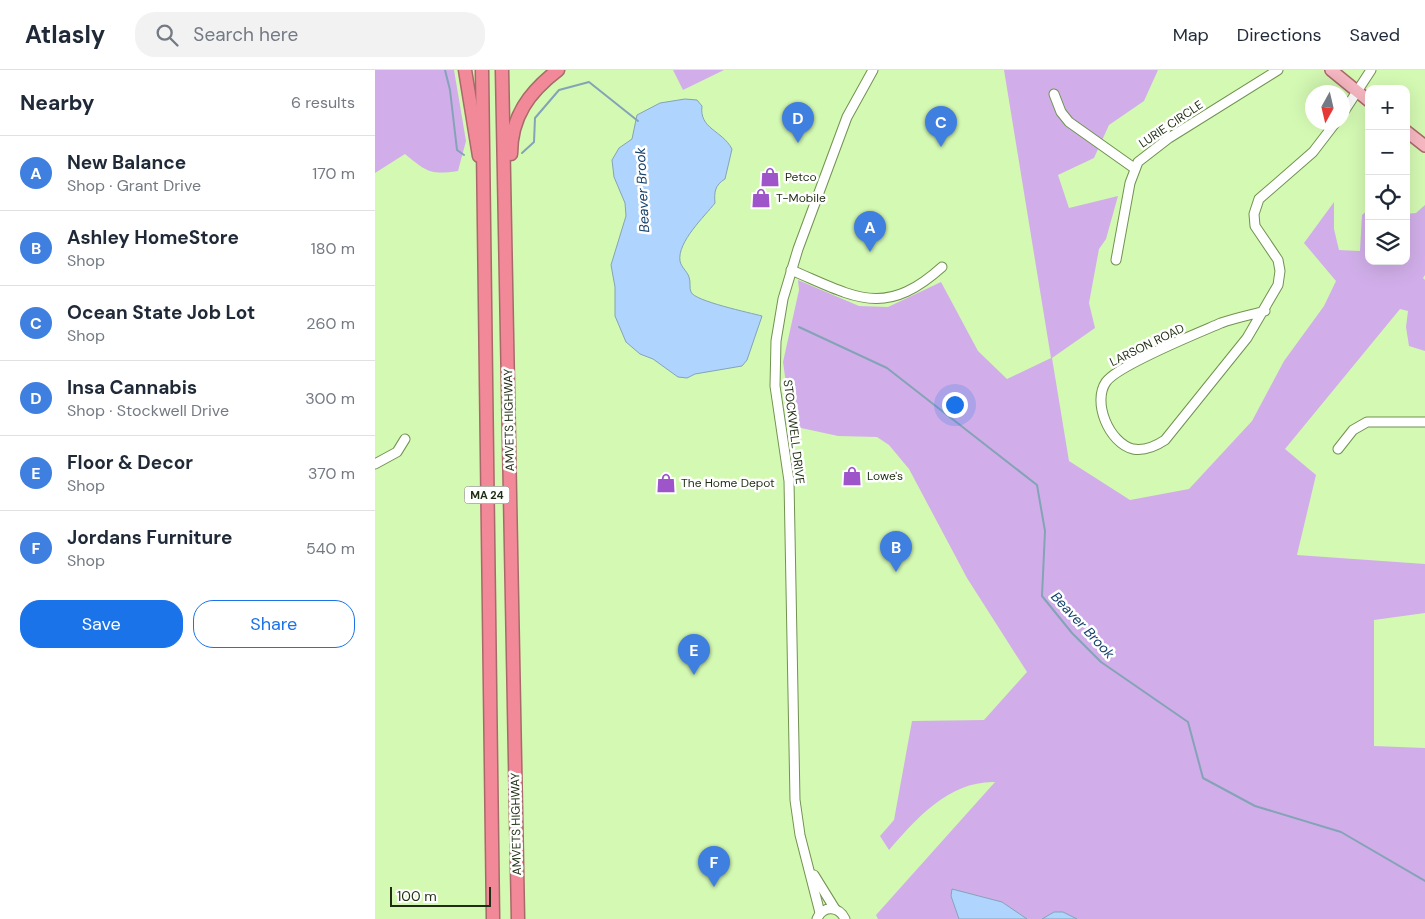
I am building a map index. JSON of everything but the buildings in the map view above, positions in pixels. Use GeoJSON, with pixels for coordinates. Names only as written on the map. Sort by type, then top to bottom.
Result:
{"type":"FeatureCollection","features":[{"type":"Feature","properties":{"kind":"highway"},"geometry":{"type":"LineString","coordinates":[[465,70],[476,148],[484,170]]}},
{"type":"Feature","properties":{"kind":"highway","name":"AMVETS HIGHWAY"},"geometry":{"type":"LineString","coordinates":[[483,70],[493,919]]}},
{"type":"Feature","properties":{"kind":"highway","name":"AMVETS HIGHWAY"},"geometry":{"type":"LineString","coordinates":[[502,70],[518,919]]}},
{"type":"Feature","properties":{"kind":"highway"},"geometry":{"type":"LineString","coordinates":[[504,183],[511,157],[515,121],[533,92],[558,70]]}},
{"type":"Feature","properties":{"kind":"main road"},"geometry":{"type":"LineString","coordinates":[[1331,70],[1365,97]]}},
{"type":"Feature","properties":{"kind":"main road"},"geometry":{"type":"LineString","coordinates":[[1410,134],[1425,146]]}},
{"type":"Feature","properties":{"kind":"street","name":"LURIE CIRCLE"},"geometry":{"type":"LineString","coordinates":[[1135,168],[1147,154],[1165,141],[1277,70]]}},
{"type":"Feature","properties":{"kind":"street"},"geometry":{"type":"LineString","coordinates":[[1350,102],[1371,70]]}},
{"type":"Feature","properties":{"kind":"street","name":"STOCKWELL DRIVE"},"geometry":{"type":"LineString","coordinates":[[819,916],[800,835],[795,800],[789,481],[775,376],[778,323],[791,270],[841,131],[854,102],[873,72]]}},
{"type":"Feature","properties":{"kind":"street"},"geometry":{"type":"LineString","coordinates":[[1053,94],[1061,112],[1073,126],[1135,168],[1116,260]]}},
{"type":"Feature","properties":{"kind":"street","name":"LARSON ROAD"},"geometry":{"type":"LineString","coordinates":[[1265,311],[1222,323],[1128,366],[1108,380],[1101,393],[1101,404],[1103,415],[1117,437],[1133,448],[1146,448],[1165,440],[1247,338],[1265,311],[1278,285],[1280,271],[1277,260],[1257,231],[1254,220],[1256,204],[1267,190],[1285,178],[1313,152],[1330,130]]}},
{"type":"Feature","properties":{"kind":"street"},"geometry":{"type":"LineString","coordinates":[[791,270],[853,295],[878,300],[900,295],[930,278],[942,267]]}},
{"type":"Feature","properties":{"kind":"street"},"geometry":{"type":"LineString","coordinates":[[1338,449],[1353,430],[1367,422],[1425,422]]}},
{"type":"Feature","properties":{"kind":"street"},"geometry":{"type":"LineString","coordinates":[[375,464],[397,452],[405,439]]}},
{"type":"Feature","properties":{"kind":"street","name":"STOCKWELL DRIVE"},"geometry":{"type":"LineString","coordinates":[[809,869],[835,909],[845,919]]}},
{"type":"Feature","properties":{"kind":"street"},"geometry":{"type":"LineString","coordinates":[[819,916],[828,909],[835,909]]}},
{"type":"Feature","properties":{"kind":"shaded area"},"geometry":{"type":"Polygon","coordinates":[[[375,70],[454,70],[466,141],[458,171],[441,173],[429,171],[405,154],[375,173],[375,70]]]}},
{"type":"Feature","properties":{"kind":"shaded area"},"geometry":{"type":"Polygon","coordinates":[[[673,70],[724,70],[683,90],[673,70]]]}},
{"type":"Feature","properties":{"kind":"shaded area"},"geometry":{"type":"Polygon","coordinates":[[[1004,70],[1158,70],[1144,101],[1109,125],[1094,158],[1058,175],[1069,208],[1118,196],[1106,239],[1099,249],[1089,303],[1095,328],[1052,358],[1069,461],[1130,500],[1189,489],[1252,421],[1284,361],[1324,306],[1336,281],[1304,243],[1334,202],[1334,229],[1339,250],[1360,251],[1362,215],[1365,212],[1365,265],[1410,265],[1410,214],[1416,213],[1425,205],[1425,275],[1423,278],[1425,280],[1425,351],[1409,346],[1406,327],[1408,311],[1400,309],[1285,449],[1316,475],[1297,555],[1425,564],[1425,613],[1374,620],[1374,746],[1425,748],[1425,919],[878,919],[876,915],[995,782],[978,783],[949,795],[923,814],[889,850],[880,836],[894,820],[912,721],[984,720],[1027,672],[967,578],[909,469],[889,445],[877,437],[838,436],[792,426],[783,362],[799,290],[798,280],[859,306],[888,307],[941,282],[978,351],[1007,379],[1051,358],[1004,70]]]}},
{"type":"Feature","properties":{"kind":"water"},"geometry":{"type":"Polygon","coordinates":[[[685,99],[697,100],[702,106],[704,120],[732,149],[725,179],[716,189],[715,203],[687,238],[680,254],[680,261],[690,281],[690,290],[694,295],[712,303],[762,316],[747,360],[742,366],[695,374],[687,378],[678,377],[653,359],[640,354],[626,342],[615,316],[615,287],[611,265],[626,216],[625,203],[614,177],[612,160],[619,148],[632,139],[637,115],[660,103],[685,99]]]}},
{"type":"Feature","properties":{"kind":"water"},"geometry":{"type":"Polygon","coordinates":[[[952,889],[1002,902],[1027,919],[959,919],[951,896],[952,889]]]}},
{"type":"Feature","properties":{"kind":"water"},"geometry":{"type":"Polygon","coordinates":[[[1054,912],[1063,912],[1077,919],[1042,919],[1054,912]]]}},
{"type":"Feature","properties":{"kind":"waterway","name":"Beaver Brook"},"geometry":{"type":"LineString","coordinates":[[445,70],[450,90],[457,150],[464,155]]}},
{"type":"Feature","properties":{"kind":"waterway","name":"Beaver Brook"},"geometry":{"type":"LineString","coordinates":[[522,153],[534,142],[535,118],[559,90],[589,82],[638,121]]}},
{"type":"Feature","properties":{"kind":"waterway","name":"Beaver Brook"},"geometry":{"type":"LineString","coordinates":[[799,327],[887,368],[1037,485],[1045,531],[1042,596],[1072,633],[1101,662],[1188,722],[1203,778],[1255,806],[1341,832],[1425,881]]}},
{"type":"Feature","properties":{"kind":"place","name":"Insa Cannabis"},"geometry":{"type":"Point","coordinates":[798,143]}},
{"type":"Feature","properties":{"kind":"place","name":"Ocean State Job Lot"},"geometry":{"type":"Point","coordinates":[941,147]}},
{"type":"Feature","properties":{"kind":"place","name":"Petco"},"geometry":{"type":"Point","coordinates":[770,177]}},
{"type":"Feature","properties":{"kind":"place","name":"T-Mobile"},"geometry":{"type":"Point","coordinates":[761,198]}},
{"type":"Feature","properties":{"kind":"place","name":"New Balance"},"geometry":{"type":"Point","coordinates":[870,252]}},
{"type":"Feature","properties":{"kind":"place","name":"Lowe's"},"geometry":{"type":"Point","coordinates":[852,476]}},
{"type":"Feature","properties":{"kind":"place","name":"The Home Depot"},"geometry":{"type":"Point","coordinates":[666,483]}},
{"type":"Feature","properties":{"kind":"place","name":"Ashley HomeStore"},"geometry":{"type":"Point","coordinates":[896,572]}},
{"type":"Feature","properties":{"kind":"place","name":"Floor & Decor"},"geometry":{"type":"Point","coordinates":[694,675]}},
{"type":"Feature","properties":{"kind":"place","name":"Jordans Furniture"},"geometry":{"type":"Point","coordinates":[714,887]}}]}
